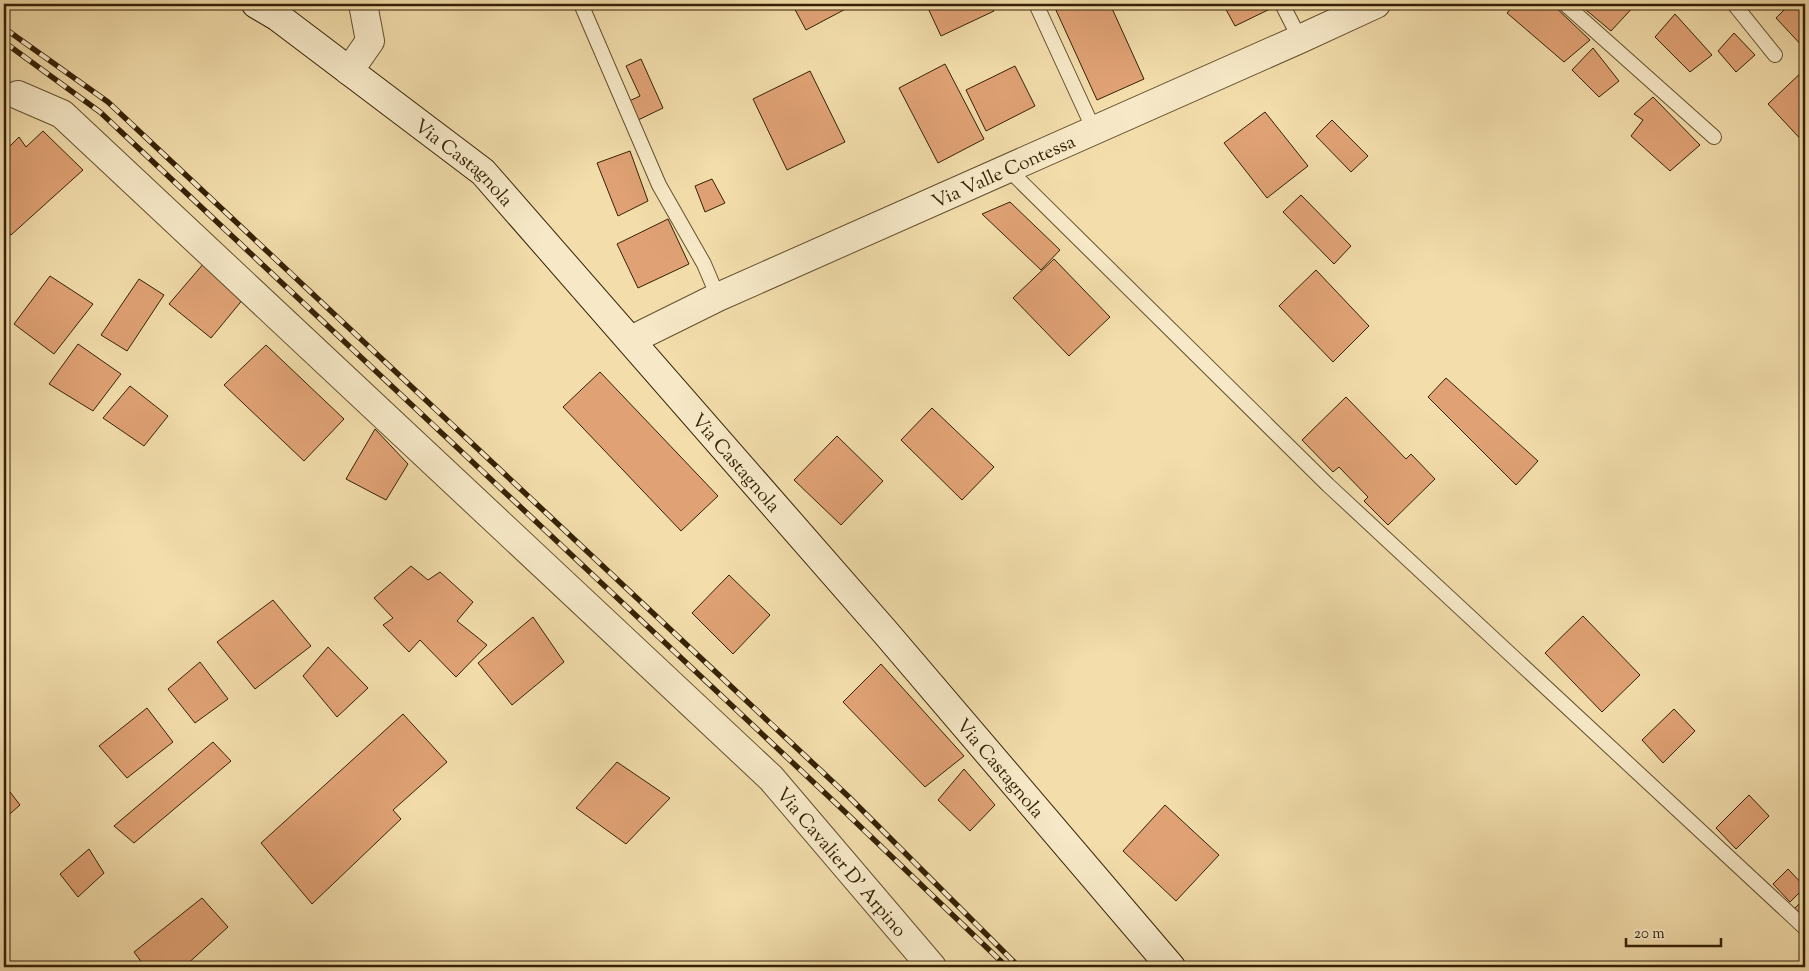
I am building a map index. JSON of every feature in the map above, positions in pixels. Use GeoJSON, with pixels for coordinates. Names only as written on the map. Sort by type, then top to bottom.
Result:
{"type":"FeatureCollection","features":[{"type":"Feature","properties":{"kind":"street","name":"Via Castagnola"},"geometry":{"type":"LineString","coordinates":[[256,4],[278,17],[483,172],[880,626],[1171,967]]}},
{"type":"Feature","properties":{"kind":"street"},"geometry":{"type":"LineString","coordinates":[[349,71],[370,41],[363,4]]}},
{"type":"Feature","properties":{"kind":"street","name":"Via Valle Contessa"},"geometry":{"type":"LineString","coordinates":[[630,340],[718,297],[1376,4]]}},
{"type":"Feature","properties":{"kind":"street","name":"Via Cavalier D' Arpino"},"geometry":{"type":"LineString","coordinates":[[18,95],[62,114],[771,778],[932,967]]}},
{"type":"Feature","properties":{"kind":"lane"},"geometry":{"type":"LineString","coordinates":[[581,4],[659,185],[704,264],[718,297]]}},
{"type":"Feature","properties":{"kind":"lane"},"geometry":{"type":"LineString","coordinates":[[1036,4],[1094,130]]}},
{"type":"Feature","properties":{"kind":"lane"},"geometry":{"type":"LineString","coordinates":[[1282,4],[1300,39]]}},
{"type":"Feature","properties":{"kind":"lane"},"geometry":{"type":"LineString","coordinates":[[1565,4],[1714,137]]}},
{"type":"Feature","properties":{"kind":"lane"},"geometry":{"type":"LineString","coordinates":[[1734,4],[1776,55]]}},
{"type":"Feature","properties":{"kind":"lane"},"geometry":{"type":"LineString","coordinates":[[1007,168],[1328,485],[1805,928]]}},
{"type":"Feature","properties":{"kind":"building"},"geometry":{"type":"Polygon","coordinates":[[[792,4],[855,4],[806,30],[792,4]]]}},
{"type":"Feature","properties":{"kind":"building"},"geometry":{"type":"Polygon","coordinates":[[[926,4],[990,4],[994,11],[941,36],[926,4]]]}},
{"type":"Feature","properties":{"kind":"building"},"geometry":{"type":"Polygon","coordinates":[[[1064,4],[1110,4],[1144,79],[1097,100],[1055,8],[1064,4]]]}},
{"type":"Feature","properties":{"kind":"building"},"geometry":{"type":"Polygon","coordinates":[[[1223,4],[1270,4],[1272,8],[1235,26],[1223,4]]]}},
{"type":"Feature","properties":{"kind":"building"},"geometry":{"type":"Polygon","coordinates":[[[1515,4],[1552,4],[1590,40],[1564,62],[1507,13],[1515,4]]]}},
{"type":"Feature","properties":{"kind":"building"},"geometry":{"type":"Polygon","coordinates":[[[1579,4],[1636,4],[1611,31],[1579,4]]]}},
{"type":"Feature","properties":{"kind":"building"},"geometry":{"type":"Polygon","coordinates":[[[1790,4],[1805,4],[1805,49],[1776,18],[1790,4]]]}},
{"type":"Feature","properties":{"kind":"building"},"geometry":{"type":"Polygon","coordinates":[[[1675,14],[1712,55],[1690,72],[1655,37],[1675,14]]]}},
{"type":"Feature","properties":{"kind":"building"},"geometry":{"type":"Polygon","coordinates":[[[1734,33],[1755,55],[1736,72],[1718,51],[1734,33]]]}},
{"type":"Feature","properties":{"kind":"building"},"geometry":{"type":"Polygon","coordinates":[[[1593,48],[1619,81],[1599,97],[1572,70],[1593,48]]]}},
{"type":"Feature","properties":{"kind":"building"},"geometry":{"type":"Polygon","coordinates":[[[641,59],[663,108],[636,121],[627,102],[640,96],[626,66],[641,59]]]}},
{"type":"Feature","properties":{"kind":"building"},"geometry":{"type":"Polygon","coordinates":[[[945,64],[984,139],[938,163],[899,88],[945,64]]]}},
{"type":"Feature","properties":{"kind":"building"},"geometry":{"type":"Polygon","coordinates":[[[1015,66],[1035,106],[986,131],[966,90],[1015,66]]]}},
{"type":"Feature","properties":{"kind":"building"},"geometry":{"type":"Polygon","coordinates":[[[1805,69],[1805,144],[1768,104],[1805,69]]]}},
{"type":"Feature","properties":{"kind":"building"},"geometry":{"type":"Polygon","coordinates":[[[810,71],[845,142],[787,170],[753,99],[810,71]]]}},
{"type":"Feature","properties":{"kind":"building"},"geometry":{"type":"Polygon","coordinates":[[[1653,97],[1700,145],[1670,171],[1631,136],[1643,120],[1634,114],[1653,97]]]}},
{"type":"Feature","properties":{"kind":"building"},"geometry":{"type":"Polygon","coordinates":[[[1265,112],[1308,166],[1267,198],[1224,143],[1265,112]]]}},
{"type":"Feature","properties":{"kind":"building"},"geometry":{"type":"Polygon","coordinates":[[[1332,120],[1368,156],[1351,172],[1316,136],[1332,120]]]}},
{"type":"Feature","properties":{"kind":"building"},"geometry":{"type":"Polygon","coordinates":[[[43,131],[83,170],[11,235],[4,227],[4,152],[19,137],[26,147],[43,131]]]}},
{"type":"Feature","properties":{"kind":"building"},"geometry":{"type":"Polygon","coordinates":[[[630,151],[648,201],[618,216],[597,163],[630,151]]]}},
{"type":"Feature","properties":{"kind":"building"},"geometry":{"type":"Polygon","coordinates":[[[712,179],[725,203],[705,212],[695,186],[712,179]]]}},
{"type":"Feature","properties":{"kind":"building"},"geometry":{"type":"Polygon","coordinates":[[[1301,195],[1351,246],[1334,264],[1283,212],[1301,195]]]}},
{"type":"Feature","properties":{"kind":"building"},"geometry":{"type":"Polygon","coordinates":[[[1010,202],[1060,250],[1041,270],[982,214],[1010,202]]]}},
{"type":"Feature","properties":{"kind":"building"},"geometry":{"type":"Polygon","coordinates":[[[668,219],[689,264],[638,288],[617,244],[668,219]]]}},
{"type":"Feature","properties":{"kind":"building"},"geometry":{"type":"Polygon","coordinates":[[[1054,259],[1110,317],[1069,356],[1013,298],[1054,259]]]}},
{"type":"Feature","properties":{"kind":"building"},"geometry":{"type":"Polygon","coordinates":[[[204,263],[244,298],[211,338],[169,304],[204,263]]]}},
{"type":"Feature","properties":{"kind":"building"},"geometry":{"type":"Polygon","coordinates":[[[1316,270],[1369,326],[1333,362],[1279,306],[1316,270]]]}},
{"type":"Feature","properties":{"kind":"building"},"geometry":{"type":"Polygon","coordinates":[[[50,276],[93,304],[54,354],[14,324],[50,276]]]}},
{"type":"Feature","properties":{"kind":"building"},"geometry":{"type":"Polygon","coordinates":[[[139,279],[164,295],[127,351],[101,335],[139,279]]]}},
{"type":"Feature","properties":{"kind":"building"},"geometry":{"type":"Polygon","coordinates":[[[78,344],[121,374],[93,411],[49,384],[78,344]]]}},
{"type":"Feature","properties":{"kind":"building"},"geometry":{"type":"Polygon","coordinates":[[[266,345],[344,419],[304,461],[224,385],[266,345]]]}},
{"type":"Feature","properties":{"kind":"building"},"geometry":{"type":"Polygon","coordinates":[[[600,372],[718,496],[681,531],[563,407],[600,372]]]}},
{"type":"Feature","properties":{"kind":"building"},"geometry":{"type":"Polygon","coordinates":[[[1446,378],[1538,461],[1516,485],[1428,397],[1446,378]]]}},
{"type":"Feature","properties":{"kind":"building"},"geometry":{"type":"Polygon","coordinates":[[[130,386],[168,416],[144,446],[103,418],[130,386]]]}},
{"type":"Feature","properties":{"kind":"building"},"geometry":{"type":"Polygon","coordinates":[[[1346,397],[1406,459],[1411,454],[1435,479],[1388,525],[1364,501],[1368,497],[1339,467],[1333,472],[1302,440],[1346,397]]]}},
{"type":"Feature","properties":{"kind":"building"},"geometry":{"type":"Polygon","coordinates":[[[932,408],[994,467],[962,500],[901,440],[932,408]]]}},
{"type":"Feature","properties":{"kind":"building"},"geometry":{"type":"Polygon","coordinates":[[[375,429],[408,464],[386,500],[346,479],[375,429]]]}},
{"type":"Feature","properties":{"kind":"building"},"geometry":{"type":"Polygon","coordinates":[[[837,436],[883,481],[841,525],[794,480],[837,436]]]}},
{"type":"Feature","properties":{"kind":"building"},"geometry":{"type":"Polygon","coordinates":[[[411,566],[428,580],[440,572],[473,602],[457,621],[487,645],[456,677],[420,640],[409,652],[383,625],[393,618],[374,598],[411,566]]]}},
{"type":"Feature","properties":{"kind":"building"},"geometry":{"type":"Polygon","coordinates":[[[729,575],[770,615],[733,654],[692,613],[729,575]]]}},
{"type":"Feature","properties":{"kind":"building"},"geometry":{"type":"Polygon","coordinates":[[[273,600],[311,646],[255,689],[217,642],[273,600]]]}},
{"type":"Feature","properties":{"kind":"building"},"geometry":{"type":"Polygon","coordinates":[[[1583,616],[1640,675],[1602,712],[1545,653],[1583,616]]]}},
{"type":"Feature","properties":{"kind":"building"},"geometry":{"type":"Polygon","coordinates":[[[533,617],[564,662],[512,705],[478,663],[533,617]]]}},
{"type":"Feature","properties":{"kind":"building"},"geometry":{"type":"Polygon","coordinates":[[[328,647],[368,688],[337,717],[303,676],[328,647]]]}},
{"type":"Feature","properties":{"kind":"building"},"geometry":{"type":"Polygon","coordinates":[[[200,662],[228,699],[195,723],[168,689],[200,662]]]}},
{"type":"Feature","properties":{"kind":"building"},"geometry":{"type":"Polygon","coordinates":[[[881,664],[964,756],[925,787],[843,702],[881,664]]]}},
{"type":"Feature","properties":{"kind":"building"},"geometry":{"type":"Polygon","coordinates":[[[147,708],[173,742],[127,778],[99,746],[147,708]]]}},
{"type":"Feature","properties":{"kind":"building"},"geometry":{"type":"Polygon","coordinates":[[[1674,709],[1695,731],[1663,763],[1642,740],[1674,709]]]}},
{"type":"Feature","properties":{"kind":"building"},"geometry":{"type":"Polygon","coordinates":[[[403,714],[447,762],[393,810],[401,819],[312,904],[261,843],[403,714]]]}},
{"type":"Feature","properties":{"kind":"building"},"geometry":{"type":"Polygon","coordinates":[[[213,742],[231,761],[134,843],[114,826],[213,742]]]}},
{"type":"Feature","properties":{"kind":"building"},"geometry":{"type":"Polygon","coordinates":[[[617,762],[670,798],[626,844],[576,808],[617,762]]]}},
{"type":"Feature","properties":{"kind":"building"},"geometry":{"type":"Polygon","coordinates":[[[964,769],[995,805],[970,831],[938,800],[964,769]]]}},
{"type":"Feature","properties":{"kind":"building"},"geometry":{"type":"Polygon","coordinates":[[[4,784],[20,805],[4,819],[4,784]]]}},
{"type":"Feature","properties":{"kind":"building"},"geometry":{"type":"Polygon","coordinates":[[[1749,795],[1769,816],[1736,849],[1716,828],[1749,795]]]}},
{"type":"Feature","properties":{"kind":"building"},"geometry":{"type":"Polygon","coordinates":[[[1165,805],[1219,855],[1176,901],[1123,851],[1165,805]]]}},
{"type":"Feature","properties":{"kind":"building"},"geometry":{"type":"Polygon","coordinates":[[[89,849],[104,873],[78,897],[60,874],[89,849]]]}},
{"type":"Feature","properties":{"kind":"building"},"geometry":{"type":"Polygon","coordinates":[[[1788,869],[1805,887],[1790,902],[1773,884],[1788,869]]]}},
{"type":"Feature","properties":{"kind":"building"},"geometry":{"type":"Polygon","coordinates":[[[202,898],[228,927],[184,967],[145,967],[134,952],[202,898]]]}},
{"type":"Feature","properties":{"kind":"building"},"geometry":{"type":"Polygon","coordinates":[[[1805,898],[1805,921],[1794,909],[1805,898]]]}},
{"type":"Feature","properties":{"kind":"railway"},"geometry":{"type":"LineString","coordinates":[[4,28],[108,102],[849,797],[1019,967]]}},
{"type":"Feature","properties":{"kind":"railway"},"geometry":{"type":"LineString","coordinates":[[4,42],[100,112],[843,810],[1007,967]]}}]}
